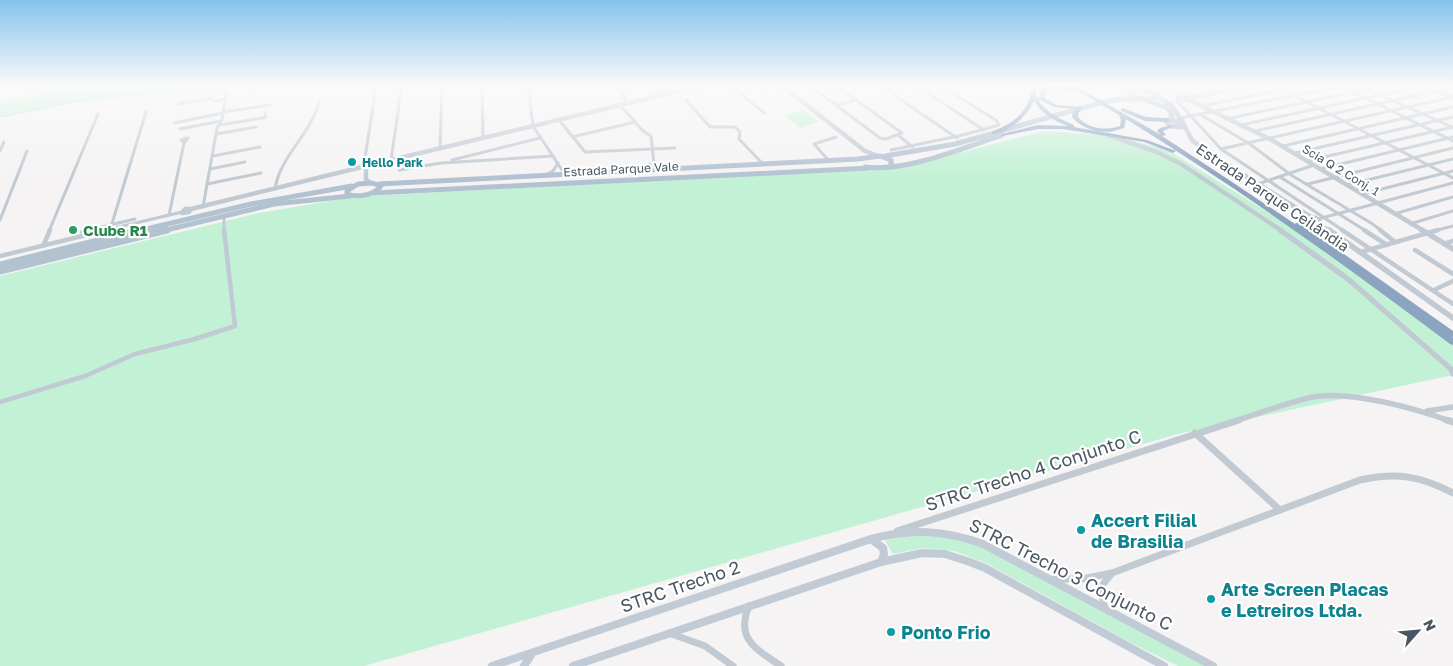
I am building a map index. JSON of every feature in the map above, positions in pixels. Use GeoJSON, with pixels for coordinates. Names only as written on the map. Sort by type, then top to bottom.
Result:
{"type":"FeatureCollection","features":[{"type":"Feature","properties":{"kind":"highway"},"geometry":{"type":"LineString","coordinates":[[994,133],[1023,116]]}},
{"type":"Feature","properties":{"kind":"highway"},"geometry":{"type":"LineString","coordinates":[[1050,116],[1076,127],[1108,135]]}},
{"type":"Feature","properties":{"kind":"highway"},"geometry":{"type":"LineString","coordinates":[[1075,116],[1084,126],[1106,131],[1122,127],[1146,130]]}},
{"type":"Feature","properties":{"kind":"highway"},"geometry":{"type":"LineString","coordinates":[[1122,116],[1124,120],[1122,127]]}},
{"type":"Feature","properties":{"kind":"highway","name":"Estrada Parque Ceilândia"},"geometry":{"type":"LineString","coordinates":[[1127,116],[1290,224],[1453,342]]}},
{"type":"Feature","properties":{"kind":"highway","name":"Estrada Parque Ceilândia"},"geometry":{"type":"LineString","coordinates":[[1130,116],[1162,134],[1304,227],[1453,334]]}},
{"type":"Feature","properties":{"kind":"highway"},"geometry":{"type":"LineString","coordinates":[[1137,116],[1169,122]]}},
{"type":"Feature","properties":{"kind":"highway"},"geometry":{"type":"LineString","coordinates":[[1162,134],[1162,129],[1169,122]]}},
{"type":"Feature","properties":{"kind":"highway"},"geometry":{"type":"LineString","coordinates":[[1004,135],[1027,128],[1051,127],[1156,144],[1196,161]]}},
{"type":"Feature","properties":{"kind":"main road"},"geometry":{"type":"LineString","coordinates":[[880,156],[919,153],[1050,116]]}},
{"type":"Feature","properties":{"kind":"main road"},"geometry":{"type":"LineString","coordinates":[[1169,122],[1172,116]]}},
{"type":"Feature","properties":{"kind":"main road"},"geometry":{"type":"LineString","coordinates":[[1169,122],[1177,128],[1184,127],[1179,116]]}},
{"type":"Feature","properties":{"kind":"main road"},"geometry":{"type":"LineString","coordinates":[[1169,122],[1183,122]]}},
{"type":"Feature","properties":{"kind":"main road"},"geometry":{"type":"LineString","coordinates":[[880,156],[891,160],[891,166],[953,151],[1004,135],[1024,123]]}},
{"type":"Feature","properties":{"kind":"main road","name":"Estrada Parque Vale"},"geometry":{"type":"LineString","coordinates":[[355,185],[829,161],[880,156]]}},
{"type":"Feature","properties":{"kind":"main road"},"geometry":{"type":"LineString","coordinates":[[864,159],[862,165],[869,168]]}},
{"type":"Feature","properties":{"kind":"main road","name":"Estrada Parque Vale"},"geometry":{"type":"LineString","coordinates":[[351,196],[374,193],[869,168],[883,169],[891,166]]}},
{"type":"Feature","properties":{"kind":"main road"},"geometry":{"type":"LineString","coordinates":[[374,193],[380,188],[379,184]]}},
{"type":"Feature","properties":{"kind":"main road"},"geometry":{"type":"LineString","coordinates":[[351,196],[346,192],[355,185]]}},
{"type":"Feature","properties":{"kind":"main road"},"geometry":{"type":"LineString","coordinates":[[351,196],[312,198],[274,204],[0,271],[2,267],[0,265],[187,213],[355,185]]}},
{"type":"Feature","properties":{"kind":"main road","name":"STRC Trecho 3 Conjunto C"},"geometry":{"type":"LineString","coordinates":[[875,538],[918,530],[937,530],[961,535],[983,544],[1210,665]]}},
{"type":"Feature","properties":{"kind":"main road"},"geometry":{"type":"LineString","coordinates":[[875,538],[883,548],[884,558],[881,562]]}},
{"type":"Feature","properties":{"kind":"main road","name":"STRC Trecho 2"},"geometry":{"type":"LineString","coordinates":[[492,666],[875,538]]}},
{"type":"Feature","properties":{"kind":"main road"},"geometry":{"type":"LineString","coordinates":[[573,666],[881,562],[919,552],[937,552],[956,556],[985,568],[1164,666]]}},
{"type":"Feature","properties":{"kind":"main road"},"geometry":{"type":"LineString","coordinates":[[524,666],[527,658],[534,653]]}},
{"type":"Feature","properties":{"kind":"street"},"geometry":{"type":"LineString","coordinates":[[43,246],[97,116]]}},
{"type":"Feature","properties":{"kind":"street"},"geometry":{"type":"LineString","coordinates":[[110,227],[145,116]]}},
{"type":"Feature","properties":{"kind":"street"},"geometry":{"type":"LineString","coordinates":[[174,123],[208,116]]}},
{"type":"Feature","properties":{"kind":"street"},"geometry":{"type":"LineString","coordinates":[[203,207],[216,134],[222,116]]}},
{"type":"Feature","properties":{"kind":"street"},"geometry":{"type":"LineString","coordinates":[[180,129],[264,118],[264,116]]}},
{"type":"Feature","properties":{"kind":"street"},"geometry":{"type":"LineString","coordinates":[[274,189],[278,175],[314,116]]}},
{"type":"Feature","properties":{"kind":"street"},"geometry":{"type":"LineString","coordinates":[[370,183],[366,181],[365,176],[365,157],[371,116]]}},
{"type":"Feature","properties":{"kind":"street"},"geometry":{"type":"LineString","coordinates":[[392,160],[398,116]]}},
{"type":"Feature","properties":{"kind":"street"},"geometry":{"type":"LineString","coordinates":[[440,149],[441,116]]}},
{"type":"Feature","properties":{"kind":"street"},"geometry":{"type":"LineString","coordinates":[[483,116],[483,138]]}},
{"type":"Feature","properties":{"kind":"street"},"geometry":{"type":"LineString","coordinates":[[532,116],[533,126],[562,170]]}},
{"type":"Feature","properties":{"kind":"street"},"geometry":{"type":"LineString","coordinates":[[0,256],[110,227],[187,213],[203,207],[366,166],[575,116]]}},
{"type":"Feature","properties":{"kind":"street"},"geometry":{"type":"LineString","coordinates":[[630,116],[644,132],[652,136],[652,164]]}},
{"type":"Feature","properties":{"kind":"street"},"geometry":{"type":"LineString","coordinates":[[700,116],[710,127],[735,127],[740,134],[739,139],[763,164]]}},
{"type":"Feature","properties":{"kind":"street"},"geometry":{"type":"LineString","coordinates":[[820,116],[865,151],[880,156]]}},
{"type":"Feature","properties":{"kind":"street"},"geometry":{"type":"LineString","coordinates":[[851,116],[880,138],[886,139],[898,136],[902,132],[880,116]]}},
{"type":"Feature","properties":{"kind":"street"},"geometry":{"type":"LineString","coordinates":[[925,116],[962,142]]}},
{"type":"Feature","properties":{"kind":"street"},"geometry":{"type":"LineString","coordinates":[[963,116],[985,130]]}},
{"type":"Feature","properties":{"kind":"street"},"geometry":{"type":"LineString","coordinates":[[891,150],[956,137],[999,125],[996,120],[990,116]]}},
{"type":"Feature","properties":{"kind":"street"},"geometry":{"type":"LineString","coordinates":[[1187,134],[1183,122],[1195,116]]}},
{"type":"Feature","properties":{"kind":"street"},"geometry":{"type":"LineString","coordinates":[[1203,116],[1250,144],[1289,173],[1352,211],[1395,242]]}},
{"type":"Feature","properties":{"kind":"street","name":"Scia Q 2 Conj. 1"},"geometry":{"type":"LineString","coordinates":[[1220,116],[1283,146],[1453,249]]}},
{"type":"Feature","properties":{"kind":"street"},"geometry":{"type":"LineString","coordinates":[[1226,119],[1240,116]]}},
{"type":"Feature","properties":{"kind":"street"},"geometry":{"type":"LineString","coordinates":[[1241,125],[1282,116]]}},
{"type":"Feature","properties":{"kind":"street"},"geometry":{"type":"LineString","coordinates":[[1255,132],[1327,116]]}},
{"type":"Feature","properties":{"kind":"street"},"geometry":{"type":"LineString","coordinates":[[1334,116],[1453,178]]}},
{"type":"Feature","properties":{"kind":"street"},"geometry":{"type":"LineString","coordinates":[[1220,149],[1250,144],[1367,116]]}},
{"type":"Feature","properties":{"kind":"street"},"geometry":{"type":"LineString","coordinates":[[1401,116],[1453,139]]}},
{"type":"Feature","properties":{"kind":"street"},"geometry":{"type":"LineString","coordinates":[[1283,146],[1414,116]]}},
{"type":"Feature","properties":{"kind":"street"},"geometry":{"type":"LineString","coordinates":[[1428,116],[1453,127]]}},
{"type":"Feature","properties":{"kind":"street"},"geometry":{"type":"LineString","coordinates":[[1294,153],[1453,116]]}},
{"type":"Feature","properties":{"kind":"street"},"geometry":{"type":"LineString","coordinates":[[1190,117],[1220,149],[1326,217],[1453,304]]}},
{"type":"Feature","properties":{"kind":"street"},"geometry":{"type":"LineString","coordinates":[[559,120],[585,152],[675,148]]}},
{"type":"Feature","properties":{"kind":"street"},"geometry":{"type":"LineString","coordinates":[[572,137],[635,122]]}},
{"type":"Feature","properties":{"kind":"street"},"geometry":{"type":"LineString","coordinates":[[216,134],[256,127]]}},
{"type":"Feature","properties":{"kind":"street"},"geometry":{"type":"LineString","coordinates":[[1307,161],[1453,127]]}},
{"type":"Feature","properties":{"kind":"street"},"geometry":{"type":"LineString","coordinates":[[1177,128],[1187,134],[1207,152],[1318,222],[1453,318]]}},
{"type":"Feature","properties":{"kind":"street"},"geometry":{"type":"LineString","coordinates":[[1108,135],[1175,161],[1298,242],[1348,279],[1452,371]]}},
{"type":"Feature","properties":{"kind":"street"},"geometry":{"type":"LineString","coordinates":[[898,136],[919,153]]}},
{"type":"Feature","properties":{"kind":"street"},"geometry":{"type":"LineString","coordinates":[[399,170],[441,163],[540,138]]}},
{"type":"Feature","properties":{"kind":"street"},"geometry":{"type":"LineString","coordinates":[[829,161],[814,144],[836,138]]}},
{"type":"Feature","properties":{"kind":"street"},"geometry":{"type":"LineString","coordinates":[[1320,169],[1448,138]]}},
{"type":"Feature","properties":{"kind":"street"},"geometry":{"type":"LineString","coordinates":[[0,151],[4,142]]}},
{"type":"Feature","properties":{"kind":"street"},"geometry":{"type":"LineString","coordinates":[[169,215],[184,143]]}},
{"type":"Feature","properties":{"kind":"street"},"geometry":{"type":"LineString","coordinates":[[212,156],[260,147]]}},
{"type":"Feature","properties":{"kind":"street"},"geometry":{"type":"LineString","coordinates":[[1308,184],[1453,148]]}},
{"type":"Feature","properties":{"kind":"street"},"geometry":{"type":"LineString","coordinates":[[0,220],[26,151]]}},
{"type":"Feature","properties":{"kind":"street"},"geometry":{"type":"LineString","coordinates":[[864,159],[865,151]]}},
{"type":"Feature","properties":{"kind":"street"},"geometry":{"type":"LineString","coordinates":[[441,163],[553,156]]}},
{"type":"Feature","properties":{"kind":"street"},"geometry":{"type":"LineString","coordinates":[[1347,185],[1453,160]]}},
{"type":"Feature","properties":{"kind":"street"},"geometry":{"type":"LineString","coordinates":[[210,169],[245,162]]}},
{"type":"Feature","properties":{"kind":"street"},"geometry":{"type":"LineString","coordinates":[[554,170],[558,163]]}},
{"type":"Feature","properties":{"kind":"street"},"geometry":{"type":"LineString","coordinates":[[633,170],[652,164],[672,168]]}},
{"type":"Feature","properties":{"kind":"street"},"geometry":{"type":"LineString","coordinates":[[1258,184],[1314,165]]}},
{"type":"Feature","properties":{"kind":"street"},"geometry":{"type":"LineString","coordinates":[[545,174],[554,170],[562,170],[569,174]]}},
{"type":"Feature","properties":{"kind":"street"},"geometry":{"type":"LineString","coordinates":[[1362,194],[1453,171]]}},
{"type":"Feature","properties":{"kind":"street"},"geometry":{"type":"LineString","coordinates":[[207,184],[260,173]]}},
{"type":"Feature","properties":{"kind":"street"},"geometry":{"type":"LineString","coordinates":[[355,185],[365,176]]}},
{"type":"Feature","properties":{"kind":"street"},"geometry":{"type":"LineString","coordinates":[[1280,177],[1387,245]]}},
{"type":"Feature","properties":{"kind":"street"},"geometry":{"type":"LineString","coordinates":[[1318,222],[1326,217],[1453,184]]}},
{"type":"Feature","properties":{"kind":"street"},"geometry":{"type":"LineString","coordinates":[[1394,214],[1453,197]]}},
{"type":"Feature","properties":{"kind":"street"},"geometry":{"type":"LineString","coordinates":[[1410,224],[1453,211]]}},
{"type":"Feature","properties":{"kind":"street"},"geometry":{"type":"LineString","coordinates":[[0,402],[85,376],[134,354],[236,326],[224,231],[224,216]]}},
{"type":"Feature","properties":{"kind":"street"},"geometry":{"type":"LineString","coordinates":[[110,227],[135,219]]}},
{"type":"Feature","properties":{"kind":"street"},"geometry":{"type":"LineString","coordinates":[[1361,252],[1453,226]]}},
{"type":"Feature","properties":{"kind":"street"},"geometry":{"type":"LineString","coordinates":[[82,232],[93,231]]}},
{"type":"Feature","properties":{"kind":"street"},"geometry":{"type":"LineString","coordinates":[[1444,244],[1453,241]]}},
{"type":"Feature","properties":{"kind":"street"},"geometry":{"type":"LineString","coordinates":[[1415,250],[1453,274]]}},
{"type":"Feature","properties":{"kind":"street"},"geometry":{"type":"LineString","coordinates":[[1434,290],[1453,282]]}},
{"type":"Feature","properties":{"kind":"street","name":"STRC Trecho 4 Conjunto C"},"geometry":{"type":"LineString","coordinates":[[875,538],[1195,433],[1313,397],[1350,397],[1374,400],[1422,411]]}},
{"type":"Feature","properties":{"kind":"street"},"geometry":{"type":"LineString","coordinates":[[1422,411],[1442,410],[1453,407]]}},
{"type":"Feature","properties":{"kind":"street"},"geometry":{"type":"LineString","coordinates":[[1422,411],[1453,422]]}},
{"type":"Feature","properties":{"kind":"street"},"geometry":{"type":"LineString","coordinates":[[1195,433],[1280,510]]}},
{"type":"Feature","properties":{"kind":"street"},"geometry":{"type":"LineString","coordinates":[[1050,579],[1071,582],[1112,574],[1280,510],[1379,475],[1395,473],[1414,476],[1453,493]]}},
{"type":"Feature","properties":{"kind":"street"},"geometry":{"type":"LineString","coordinates":[[1105,609],[1100,588],[1112,574]]}},
{"type":"Feature","properties":{"kind":"street"},"geometry":{"type":"LineString","coordinates":[[749,606],[742,623],[744,633],[756,649],[781,666]]}},
{"type":"Feature","properties":{"kind":"street"},"geometry":{"type":"LineString","coordinates":[[669,633],[705,646],[733,666]]}},
{"type":"Feature","properties":{"kind":"green space"},"geometry":{"type":"Polygon","coordinates":[[[785,116],[812,116],[819,122],[800,128],[785,116]]]}},
{"type":"Feature","properties":{"kind":"green space"},"geometry":{"type":"Polygon","coordinates":[[[1044,131],[1106,135],[1166,149],[1314,241],[1453,340],[1453,375],[1178,434],[364,666],[0,666],[0,276],[259,213],[354,197],[908,166],[1044,131]]]}},
{"type":"Feature","properties":{"kind":"green space"},"geometry":{"type":"Polygon","coordinates":[[[918,533],[954,537],[990,550],[1205,666],[1178,666],[1129,642],[986,563],[954,551],[922,548],[893,554],[885,540],[918,533]]]}},
{"type":"Feature","properties":{"kind":"waterway"},"geometry":{"type":"LineString","coordinates":[[0,117],[4,116]]}},
{"type":"Feature","properties":{"kind":"place","name":"Hello Park"},"geometry":{"type":"Point","coordinates":[352,162]}},
{"type":"Feature","properties":{"kind":"place","name":"Clube R1"},"geometry":{"type":"Point","coordinates":[73,230]}},
{"type":"Feature","properties":{"kind":"place","name":"Accert Filial de Brasilia"},"geometry":{"type":"Point","coordinates":[1081,530]}},
{"type":"Feature","properties":{"kind":"place","name":"Arte Screen Placas e Letreiros Ltda."},"geometry":{"type":"Point","coordinates":[1211,599]}},
{"type":"Feature","properties":{"kind":"place","name":"Ponto Frio"},"geometry":{"type":"Point","coordinates":[891,632]}}]}
